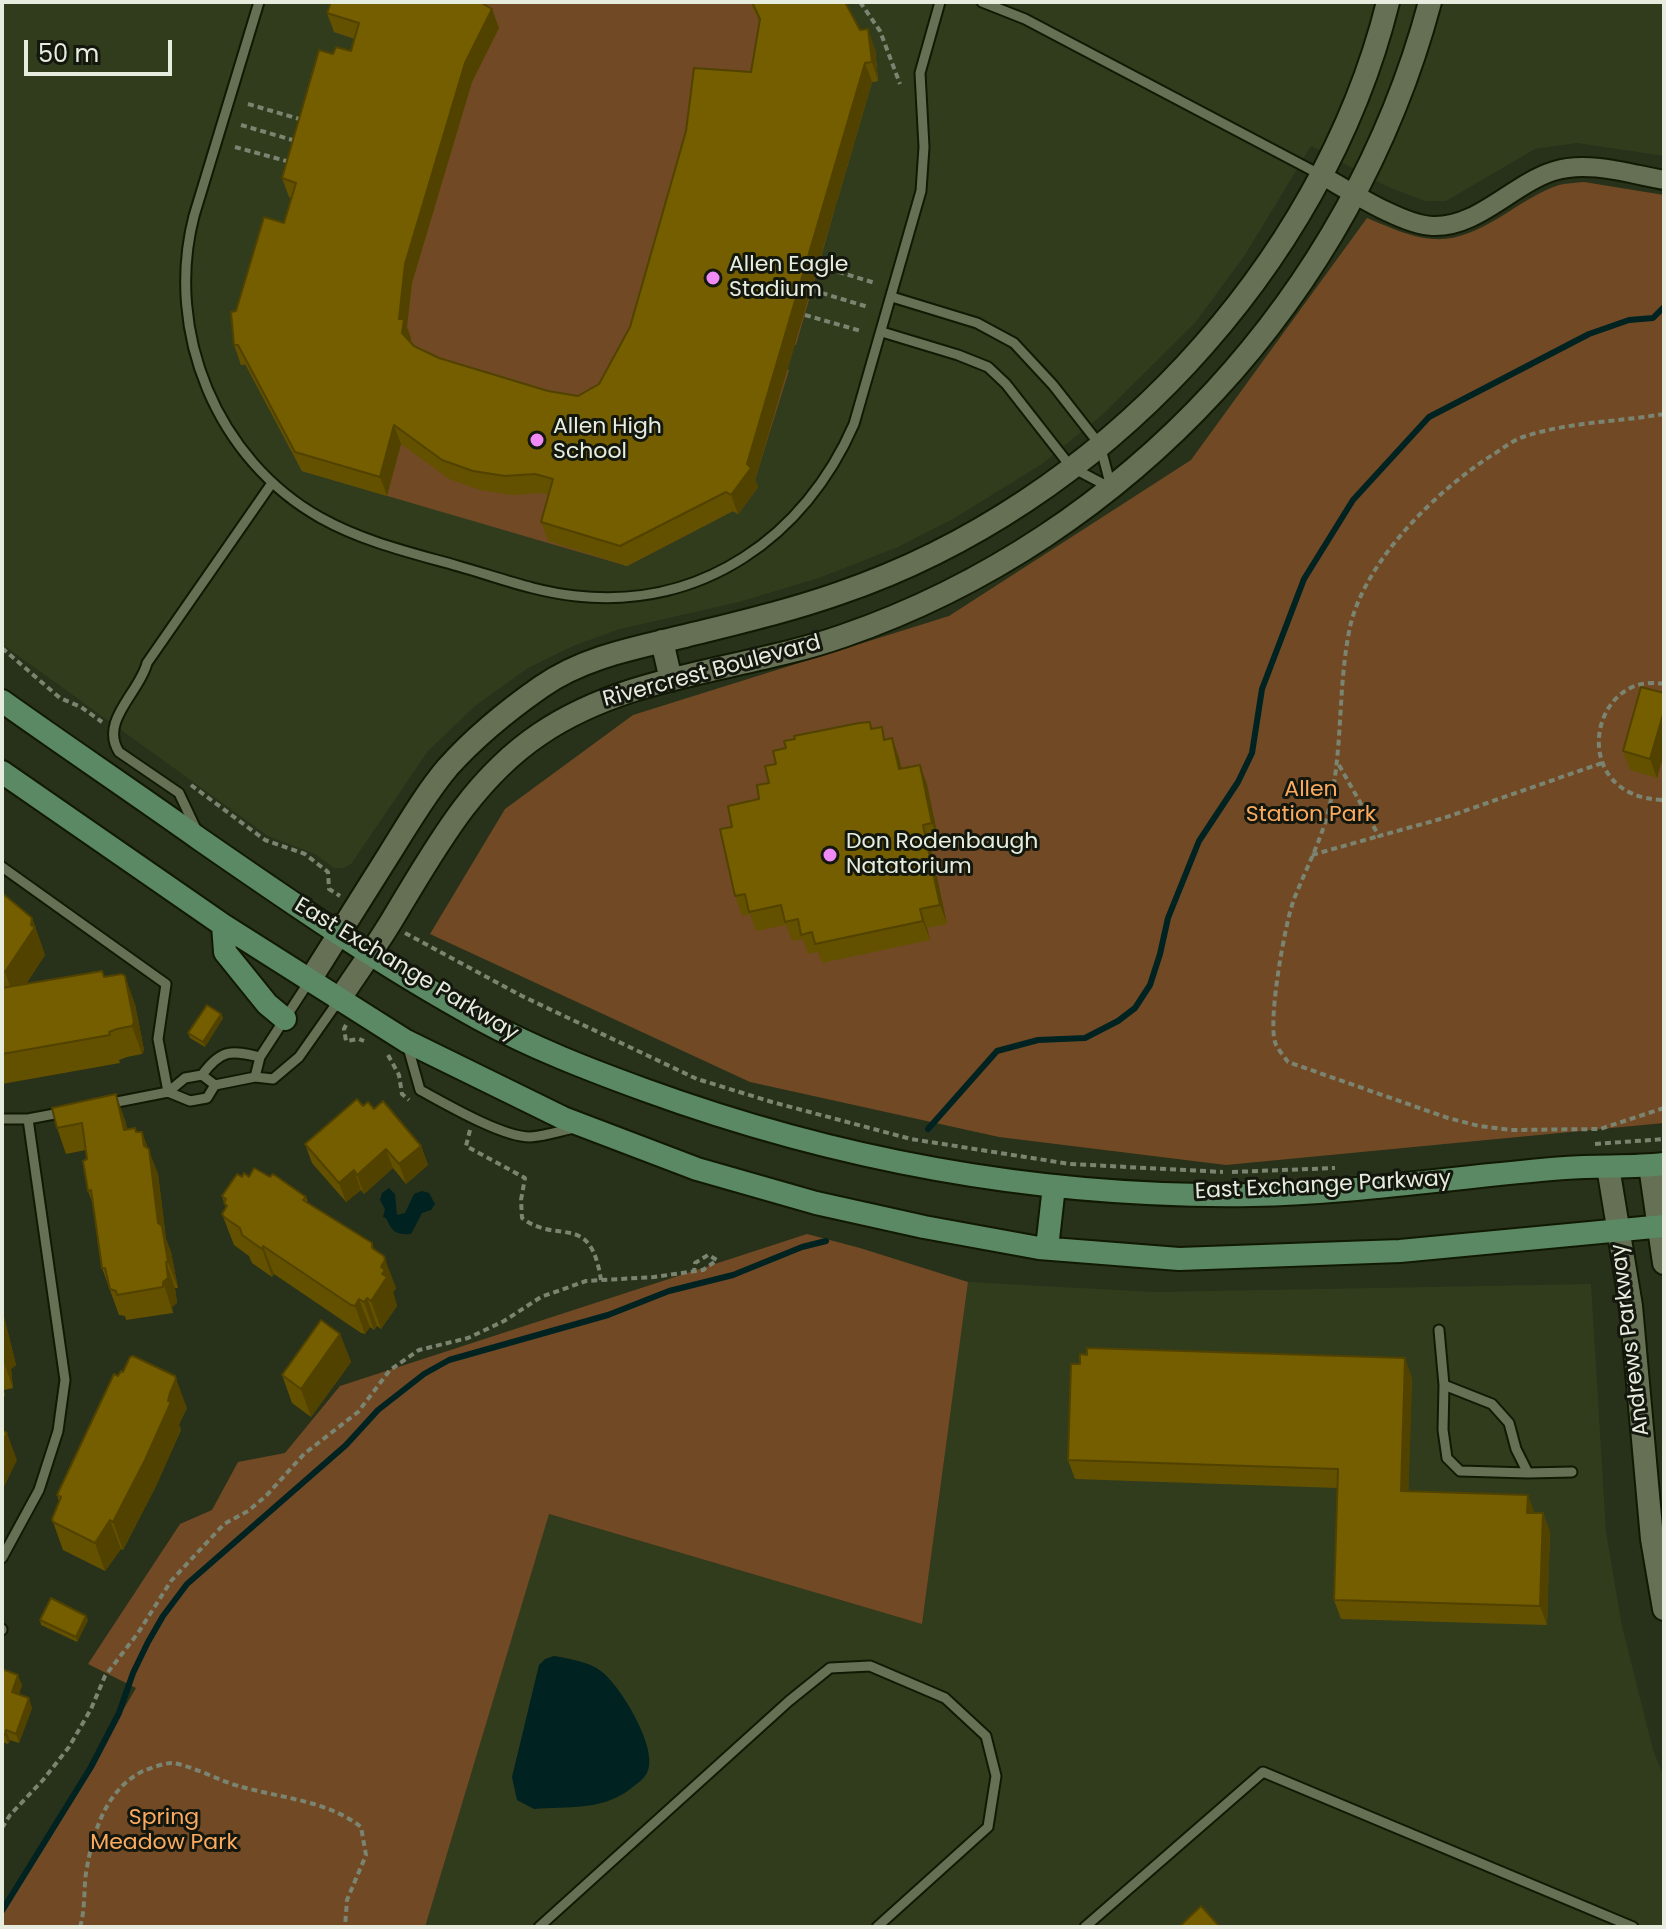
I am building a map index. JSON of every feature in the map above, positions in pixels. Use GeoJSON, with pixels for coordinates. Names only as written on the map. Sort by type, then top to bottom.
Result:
{"type":"FeatureCollection","features":[{"type":"Feature","properties":{"kind":"main road","name":"East Exchange Parkway"},"geometry":{"type":"LineString","coordinates":[[2,701],[339,934],[481,1020],[596,1071],[689,1106],[774,1132],[946,1172],[1132,1193],[1258,1195],[1570,1167],[1657,1165]]}},
{"type":"Feature","properties":{"kind":"main road"},"geometry":{"type":"LineString","coordinates":[[2,772],[223,925],[339,1000],[396,1046],[583,1126],[697,1169],[816,1203],[924,1227],[1047,1248],[1179,1259],[1400,1251],[1661,1226]]}},
{"type":"Feature","properties":{"kind":"main road"},"geometry":{"type":"LineString","coordinates":[[223,925],[225,952],[267,1004],[285,1019]]}},
{"type":"Feature","properties":{"kind":"main road"},"geometry":{"type":"LineString","coordinates":[[1047,1248],[1054,1186]]}},
{"type":"Feature","properties":{"kind":"street","name":"Rivercrest Boulevard"},"geometry":{"type":"LineString","coordinates":[[310,980],[427,795],[473,742],[525,699],[567,671],[591,660],[785,611],[890,574],[946,548],[995,520],[1071,467],[1156,395],[1211,337],[1268,262],[1321,175],[1363,82],[1388,2]]}},
{"type":"Feature","properties":{"kind":"street","name":"Rivercrest Boulevard"},"geometry":{"type":"LineString","coordinates":[[339,1000],[461,809],[506,761],[539,734],[584,709],[632,689],[802,649],[892,618],[1007,561],[1050,534],[1112,488],[1176,433],[1242,360],[1306,275],[1355,194],[1401,93],[1430,2]]}},
{"type":"Feature","properties":{"kind":"street"},"geometry":{"type":"LineString","coordinates":[[1321,175],[1416,223],[1435,226],[1469,218],[1525,183],[1564,168],[1595,169],[1664,180]]}},
{"type":"Feature","properties":{"kind":"street"},"geometry":{"type":"LineString","coordinates":[[662,641],[671,680]]}},
{"type":"Feature","properties":{"kind":"street","name":"Andrews Parkway"},"geometry":{"type":"LineString","coordinates":[[1657,1165],[1664,1263]]}},
{"type":"Feature","properties":{"kind":"street","name":"Andrews Parkway"},"geometry":{"type":"LineString","coordinates":[[1608,1167],[1631,1306],[1652,1539],[1664,1609]]}},
{"type":"Feature","properties":{"kind":"lane"},"geometry":{"type":"LineString","coordinates":[[259,2],[192,226],[188,256],[187,297],[193,343],[213,401],[243,451],[272,483],[307,509],[346,531],[538,589],[604,598],[679,588],[737,563],[777,534],[800,510],[849,436],[921,191],[924,147],[920,73],[940,2]]}},
{"type":"Feature","properties":{"kind":"lane"},"geometry":{"type":"LineString","coordinates":[[982,2],[1025,19],[1321,175]]}},
{"type":"Feature","properties":{"kind":"lane"},"geometry":{"type":"LineString","coordinates":[[892,297],[977,323],[1014,343],[1053,385],[1100,445],[1112,488]]}},
{"type":"Feature","properties":{"kind":"lane"},"geometry":{"type":"LineString","coordinates":[[882,332],[988,367],[1006,384],[1071,467],[1112,488]]}},
{"type":"Feature","properties":{"kind":"lane"},"geometry":{"type":"LineString","coordinates":[[201,840],[179,793],[119,752],[113,729],[116,718],[144,678],[147,663],[272,483]]}},
{"type":"Feature","properties":{"kind":"lane"},"geometry":{"type":"LineString","coordinates":[[2,867],[166,984],[158,1039],[168,1092]]}},
{"type":"Feature","properties":{"kind":"lane","name":"Rivercrest Boulevard"},"geometry":{"type":"LineString","coordinates":[[310,980],[260,1057],[255,1077],[273,1079],[299,1057],[339,1000]]}},
{"type":"Feature","properties":{"kind":"lane"},"geometry":{"type":"LineString","coordinates":[[396,1046],[420,1090],[513,1135],[531,1137],[583,1126]]}},
{"type":"Feature","properties":{"kind":"lane"},"geometry":{"type":"LineString","coordinates":[[97,1106],[168,1092],[185,1078],[202,1075],[213,1060],[230,1051],[260,1057]]}},
{"type":"Feature","properties":{"kind":"lane"},"geometry":{"type":"LineString","coordinates":[[202,1075],[215,1085]]}},
{"type":"Feature","properties":{"kind":"lane"},"geometry":{"type":"LineString","coordinates":[[168,1092],[190,1101],[207,1098],[215,1085],[255,1077]]}},
{"type":"Feature","properties":{"kind":"lane"},"geometry":{"type":"LineString","coordinates":[[2,1119],[28,1119],[83,1108]]}},
{"type":"Feature","properties":{"kind":"lane"},"geometry":{"type":"LineString","coordinates":[[2,1558],[39,1490],[58,1431],[65,1380],[28,1119]]}},
{"type":"Feature","properties":{"kind":"lane"},"geometry":{"type":"LineString","coordinates":[[1439,1330],[1447,1458],[1460,1471],[1572,1472]]}},
{"type":"Feature","properties":{"kind":"lane"},"geometry":{"type":"LineString","coordinates":[[1444,1385],[1492,1404],[1509,1423],[1516,1449],[1528,1473]]}},
{"type":"Feature","properties":{"kind":"lane"},"geometry":{"type":"LineString","coordinates":[[539,1927],[789,1701],[830,1668],[870,1666],[945,1698],[986,1736],[996,1776],[988,1827],[877,1927]]}},
{"type":"Feature","properties":{"kind":"lane"},"geometry":{"type":"LineString","coordinates":[[1085,1927],[1263,1772],[1633,1927]]}},
{"type":"Feature","properties":{"kind":"path"},"geometry":{"type":"LineString","coordinates":[[860,2],[880,31],[900,84]]}},
{"type":"Feature","properties":{"kind":"path"},"geometry":{"type":"LineString","coordinates":[[248,104],[310,122]]}},
{"type":"Feature","properties":{"kind":"path"},"geometry":{"type":"LineString","coordinates":[[241,125],[304,143]]}},
{"type":"Feature","properties":{"kind":"path"},"geometry":{"type":"LineString","coordinates":[[235,147],[298,165]]}},
{"type":"Feature","properties":{"kind":"path"},"geometry":{"type":"LineString","coordinates":[[819,266],[875,283]]}},
{"type":"Feature","properties":{"kind":"path"},"geometry":{"type":"LineString","coordinates":[[812,290],[868,307]]}},
{"type":"Feature","properties":{"kind":"path"},"geometry":{"type":"LineString","coordinates":[[805,315],[861,331]]}},
{"type":"Feature","properties":{"kind":"path"},"geometry":{"type":"LineString","coordinates":[[1664,414],[1546,431],[1518,439],[1469,470],[1428,506],[1373,573],[1351,625],[1343,681],[1338,763],[1324,825],[1293,903],[1272,1013],[1275,1044],[1288,1062],[1479,1126],[1511,1130],[1600,1129],[1664,1108]]}},
{"type":"Feature","properties":{"kind":"path"},"geometry":{"type":"LineString","coordinates":[[1664,684],[1638,686],[1621,695],[1607,709],[1599,727],[1598,746],[1602,763],[1612,780],[1627,792],[1645,799],[1664,800]]}},
{"type":"Feature","properties":{"kind":"path"},"geometry":{"type":"LineString","coordinates":[[1338,763],[1379,836]]}},
{"type":"Feature","properties":{"kind":"path"},"geometry":{"type":"LineString","coordinates":[[1312,856],[1444,818],[1602,763]]}},
{"type":"Feature","properties":{"kind":"path"},"geometry":{"type":"LineString","coordinates":[[411,921],[405,933],[522,996],[697,1079],[772,1102],[911,1139],[1070,1164],[1226,1172],[1336,1168]]}},
{"type":"Feature","properties":{"kind":"path"},"geometry":{"type":"LineString","coordinates":[[346,1041],[359,1039],[373,1045]]}},
{"type":"Feature","properties":{"kind":"path"},"geometry":{"type":"LineString","coordinates":[[396,1046],[402,1094],[413,1103]]}},
{"type":"Feature","properties":{"kind":"path"},"geometry":{"type":"LineString","coordinates":[[471,1130],[466,1146],[525,1178],[522,1218],[534,1227],[572,1232],[586,1240],[598,1262],[601,1280]]}},
{"type":"Feature","properties":{"kind":"path"},"geometry":{"type":"LineString","coordinates":[[1588,1145],[1664,1139]]}},
{"type":"Feature","properties":{"kind":"path"},"geometry":{"type":"LineString","coordinates":[[2,1828],[69,1747],[91,1709],[105,1676],[138,1633],[171,1581],[224,1524],[258,1502],[304,1454],[358,1412],[390,1370],[419,1350],[468,1338],[504,1321],[541,1297],[586,1281],[694,1272],[717,1260],[708,1255],[704,1257],[695,1263],[694,1272]]}},
{"type":"Feature","properties":{"kind":"path"},"geometry":{"type":"LineString","coordinates":[[80,1927],[85,1910],[87,1868],[100,1821],[113,1795],[133,1776],[172,1763],[238,1786],[345,1814],[361,1827],[366,1855],[347,1900],[345,1927]]}},
{"type":"Feature","properties":{"kind":"shaded area","name":"Allen High School"},"geometry":{"type":"Polygon","coordinates":[[[2,2],[1664,2],[1664,156],[1577,143],[1535,149],[1446,201],[1425,201],[1386,186],[1311,146],[1245,255],[1195,323],[1101,416],[1042,464],[953,519],[898,547],[819,578],[739,602],[620,629],[573,646],[528,668],[475,706],[428,751],[351,864],[334,868],[315,854],[268,836],[2,644],[2,2]]]}},
{"type":"Feature","properties":{"kind":"shaded area"},"geometry":{"type":"Polygon","coordinates":[[[968,1282],[1156,1292],[1591,1284],[1606,1532],[1622,1626],[1653,1750],[1664,1777],[1664,1927],[425,1927],[548,1514],[922,1624],[968,1282]]]}},
{"type":"Feature","properties":{"kind":"green space","name":"Allen Eagle Stadium"},"geometry":{"type":"Polygon","coordinates":[[[343,2],[841,2],[867,49],[875,49],[878,81],[872,82],[838,198],[814,202],[835,208],[796,345],[774,339],[767,363],[789,370],[754,483],[758,487],[738,514],[733,511],[627,566],[302,471],[246,364],[241,365],[238,331],[305,246],[366,42],[334,32],[343,2]]]}},
{"type":"Feature","properties":{"kind":"green space","name":"Allen Station Park"},"geometry":{"type":"Polygon","coordinates":[[[1584,182],[1664,195],[1664,1123],[1226,1165],[999,1137],[750,1082],[430,934],[505,809],[633,715],[949,616],[1191,460],[1367,218],[1416,236],[1450,238],[1483,227],[1543,191],[1559,185],[1584,182]]]}},
{"type":"Feature","properties":{"kind":"green space","name":"Spring Meadow Park"},"geometry":{"type":"Polygon","coordinates":[[[807,1234],[968,1282],[922,1624],[549,1514],[425,1927],[2,1927],[2,1915],[136,1688],[88,1664],[180,1524],[212,1510],[238,1462],[285,1453],[340,1386],[807,1234]]]}},
{"type":"Feature","properties":{"kind":"water"},"geometry":{"type":"Polygon","coordinates":[[[389,1188],[395,1194],[397,1215],[405,1213],[414,1194],[422,1191],[429,1193],[435,1204],[431,1210],[422,1213],[411,1234],[395,1231],[383,1217],[385,1209],[380,1200],[382,1193],[389,1188]]]}},
{"type":"Feature","properties":{"kind":"water"},"geometry":{"type":"Polygon","coordinates":[[[554,1656],[584,1663],[609,1678],[627,1703],[643,1734],[650,1763],[647,1773],[618,1797],[583,1806],[534,1809],[517,1800],[512,1777],[539,1665],[554,1656]]]}},
{"type":"Feature","properties":{"kind":"building","name":"Allen Eagle Stadium"},"geometry":{"type":"Polygon","coordinates":[[[331,2],[480,2],[492,9],[465,63],[405,264],[399,319],[404,319],[402,333],[414,346],[439,358],[548,391],[578,396],[599,384],[630,327],[686,131],[694,68],[751,72],[760,19],[752,2],[845,2],[860,30],[868,29],[872,62],[865,63],[747,464],[751,468],[731,495],[726,492],[620,546],[541,522],[553,479],[535,474],[505,476],[473,471],[442,460],[394,425],[380,477],[295,452],[238,345],[234,345],[231,312],[236,311],[264,217],[284,223],[296,183],[282,178],[319,50],[333,54],[336,47],[351,51],[359,23],[327,13],[331,2]]]}},
{"type":"Feature","properties":{"kind":"building"},"geometry":{"type":"Polygon","coordinates":[[[1641,687],[1664,693],[1664,711],[1650,759],[1623,751],[1641,687]]]}},
{"type":"Feature","properties":{"kind":"building","name":"Don Rodenbaugh Natatorium"},"geometry":{"type":"Polygon","coordinates":[[[870,722],[871,729],[882,727],[884,740],[892,738],[899,769],[920,765],[932,823],[923,825],[940,905],[920,909],[923,921],[815,944],[812,932],[801,935],[798,919],[785,922],[781,905],[749,912],[745,894],[735,896],[720,829],[732,827],[728,806],[759,799],[757,785],[769,783],[765,766],[776,764],[773,751],[786,748],[784,741],[795,739],[794,736],[870,722]]]}},
{"type":"Feature","properties":{"kind":"building"},"geometry":{"type":"Polygon","coordinates":[[[2,893],[32,918],[31,925],[35,927],[5,972],[2,970],[2,893]]]}},
{"type":"Feature","properties":{"kind":"building"},"geometry":{"type":"Polygon","coordinates":[[[102,971],[104,977],[125,976],[134,1022],[132,1026],[109,1032],[110,1035],[2,1054],[2,988],[102,971]]]}},
{"type":"Feature","properties":{"kind":"building"},"geometry":{"type":"Polygon","coordinates":[[[207,1005],[221,1014],[203,1042],[188,1033],[207,1005]]]}},
{"type":"Feature","properties":{"kind":"building"},"geometry":{"type":"Polygon","coordinates":[[[116,1094],[124,1130],[135,1128],[136,1132],[142,1132],[144,1146],[149,1149],[158,1223],[162,1226],[168,1262],[168,1278],[163,1282],[163,1287],[117,1295],[110,1289],[105,1268],[102,1268],[91,1190],[88,1191],[83,1161],[87,1159],[82,1123],[57,1128],[52,1108],[116,1094]]]}},
{"type":"Feature","properties":{"kind":"building"},"geometry":{"type":"Polygon","coordinates":[[[357,1099],[363,1106],[368,1102],[374,1109],[383,1101],[421,1146],[399,1164],[386,1149],[357,1175],[354,1170],[339,1183],[305,1144],[357,1099]]]}},
{"type":"Feature","properties":{"kind":"building"},"geometry":{"type":"Polygon","coordinates":[[[254,1168],[270,1177],[273,1174],[306,1197],[303,1200],[372,1243],[372,1248],[384,1256],[381,1267],[385,1270],[382,1274],[387,1277],[371,1301],[359,1299],[355,1306],[351,1305],[263,1246],[262,1249],[224,1217],[222,1214],[227,1206],[222,1196],[237,1174],[242,1177],[244,1173],[249,1177],[254,1168]]]}},
{"type":"Feature","properties":{"kind":"building"},"geometry":{"type":"Polygon","coordinates":[[[321,1320],[340,1334],[301,1389],[282,1375],[321,1320]]]}},
{"type":"Feature","properties":{"kind":"building"},"geometry":{"type":"Polygon","coordinates":[[[1087,1348],[1405,1358],[1401,1491],[1528,1495],[1527,1513],[1543,1513],[1540,1606],[1334,1600],[1338,1469],[1068,1460],[1071,1364],[1080,1364],[1080,1354],[1087,1355],[1087,1348]]]}},
{"type":"Feature","properties":{"kind":"building"},"geometry":{"type":"Polygon","coordinates":[[[133,1356],[176,1379],[168,1401],[171,1402],[145,1460],[113,1522],[110,1520],[95,1543],[52,1519],[61,1497],[57,1495],[114,1374],[118,1376],[123,1372],[133,1356]]]}},
{"type":"Feature","properties":{"kind":"building"},"geometry":{"type":"Polygon","coordinates":[[[51,1598],[86,1616],[76,1637],[40,1620],[51,1598]]]}},
{"type":"Feature","properties":{"kind":"building"},"geometry":{"type":"Polygon","coordinates":[[[2,1669],[18,1675],[12,1692],[29,1698],[16,1734],[6,1730],[5,1735],[2,1734],[2,1669]]]}},
{"type":"Feature","properties":{"kind":"building"},"geometry":{"type":"Polygon","coordinates":[[[1201,1906],[1220,1927],[1179,1927],[1201,1906]]]}},
{"type":"Feature","properties":{"kind":"waterway"},"geometry":{"type":"LineString","coordinates":[[928,1129],[997,1051],[1038,1040],[1085,1038],[1118,1021],[1135,1008],[1150,985],[1168,918],[1199,841],[1238,782],[1252,753],[1262,689],[1304,579],[1353,500],[1429,417],[1589,334],[1629,320],[1653,318],[1664,307]]}},
{"type":"Feature","properties":{"kind":"waterway"},"geometry":{"type":"LineString","coordinates":[[2,1911],[91,1767],[119,1713],[148,1642],[187,1584],[346,1445],[378,1410],[424,1374],[449,1360],[608,1315],[669,1291],[733,1275],[802,1247],[826,1241]]}},
{"type":"Feature","properties":{"kind":"place","name":"Allen Eagle Stadium"},"geometry":{"type":"Point","coordinates":[713,278]}},
{"type":"Feature","properties":{"kind":"place","name":"Allen High School"},"geometry":{"type":"Point","coordinates":[537,440]}},
{"type":"Feature","properties":{"kind":"place","name":"Don Rodenbaugh Natatorium"},"geometry":{"type":"Point","coordinates":[830,855]}}]}
